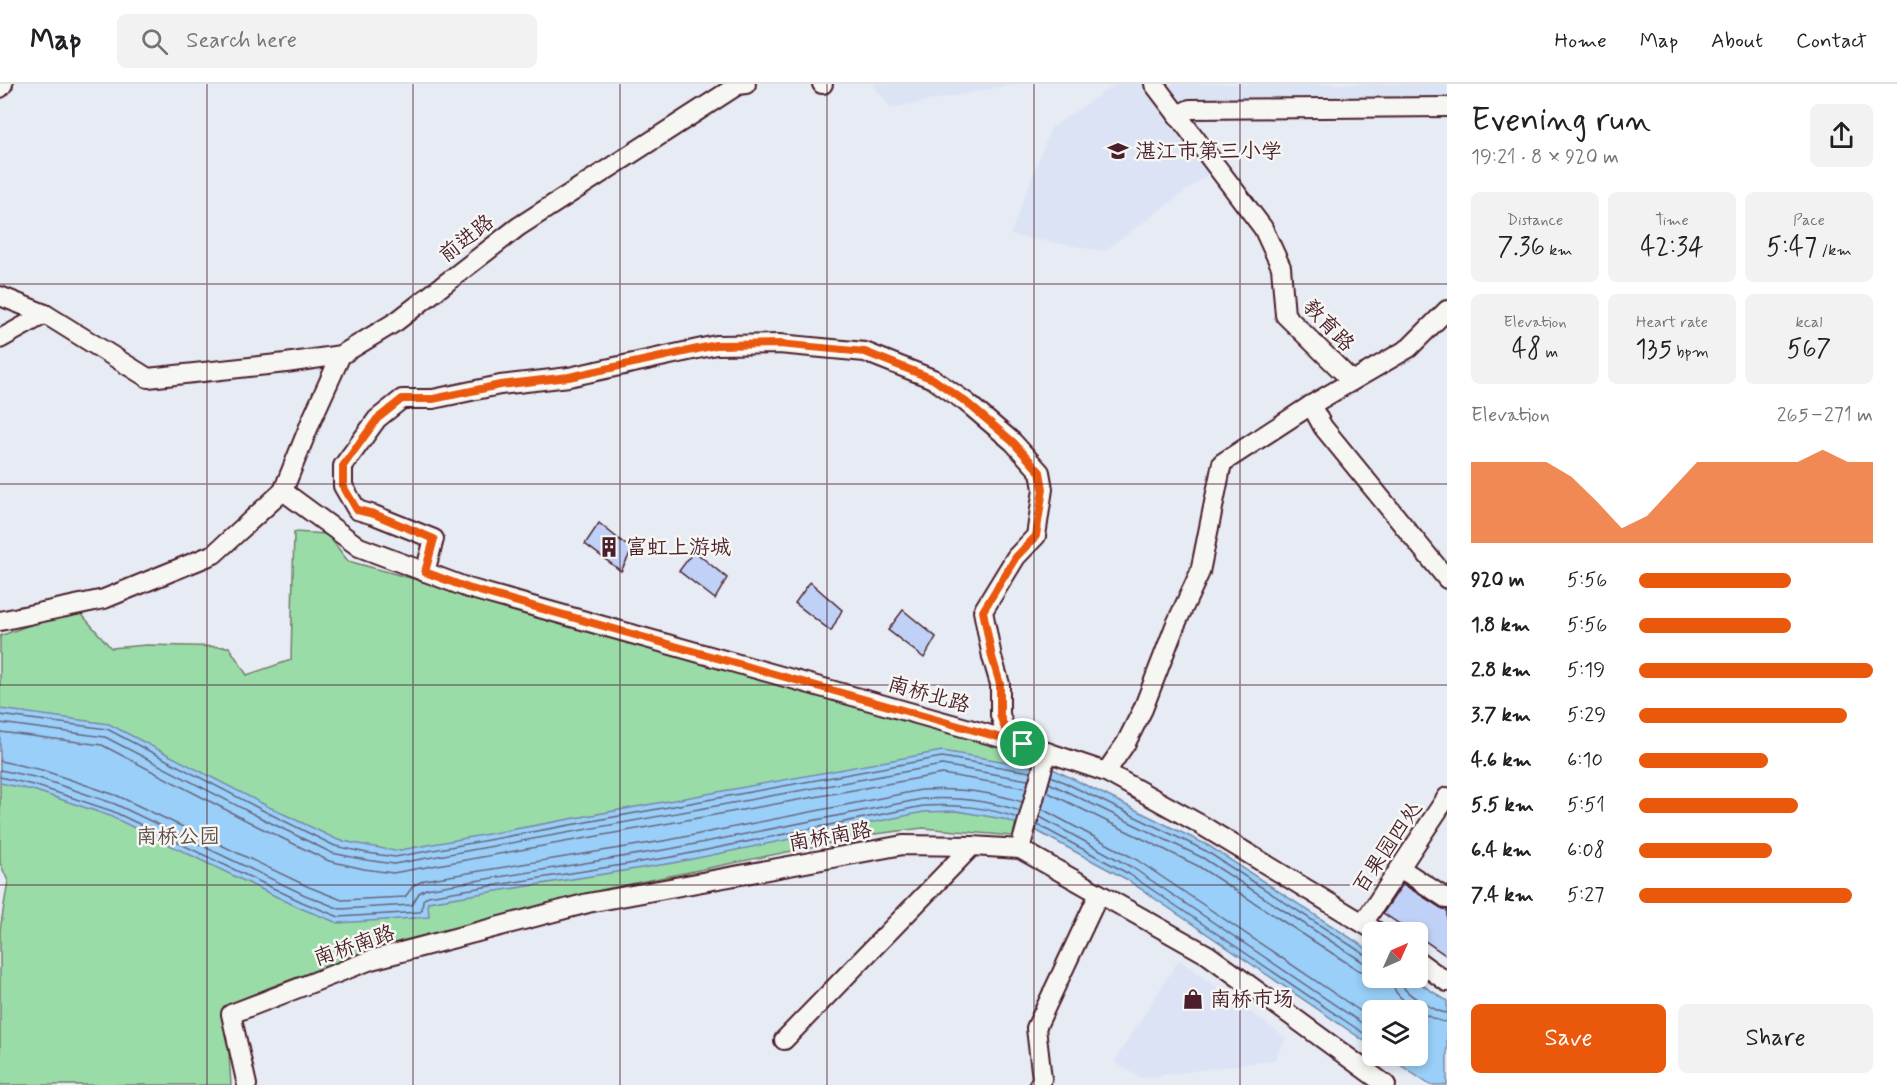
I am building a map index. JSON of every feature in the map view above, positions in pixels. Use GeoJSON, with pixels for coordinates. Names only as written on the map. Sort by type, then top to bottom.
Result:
{"type":"FeatureCollection","features":[{"type":"Feature","properties":{"kind":"street"},"geometry":{"type":"LineString","coordinates":[[0,88],[3,84]]}},
{"type":"Feature","properties":{"kind":"street","name":"前进路"},"geometry":{"type":"LineString","coordinates":[[341,355],[397,321],[518,226],[738,85],[746,84]]}},
{"type":"Feature","properties":{"kind":"street","name":"教育路"},"geometry":{"type":"LineString","coordinates":[[1154,84],[1263,228],[1281,267],[1285,315],[1353,381]]}},
{"type":"Feature","properties":{"kind":"street"},"geometry":{"type":"LineString","coordinates":[[1177,115],[1190,109],[1447,107]]}},
{"type":"Feature","properties":{"kind":"street"},"geometry":{"type":"LineString","coordinates":[[0,296],[45,314],[148,378],[341,355]]}},
{"type":"Feature","properties":{"kind":"street"},"geometry":{"type":"LineString","coordinates":[[1106,772],[1126,744],[1143,709],[1175,626],[1200,572],[1222,463],[1311,405],[1409,348],[1447,310]]}},
{"type":"Feature","properties":{"kind":"street"},"geometry":{"type":"LineString","coordinates":[[0,339],[45,314]]}},
{"type":"Feature","properties":{"kind":"street"},"geometry":{"type":"LineString","coordinates":[[425,572],[434,539],[374,514],[357,510],[343,486],[343,466],[377,419],[402,399],[433,399],[500,385],[569,377],[716,345],[779,344],[865,352],[933,379],[966,402],[1013,442],[1040,472],[1043,489],[1036,536],[1016,557],[983,611],[1000,684],[1000,715],[1006,732],[1023,744]]}},
{"type":"Feature","properties":{"kind":"street"},"geometry":{"type":"LineString","coordinates":[[0,621],[104,599],[214,554],[283,491],[341,355]]}},
{"type":"Feature","properties":{"kind":"street"},"geometry":{"type":"LineString","coordinates":[[1311,405],[1323,427],[1447,579]]}},
{"type":"Feature","properties":{"kind":"street","name":"南桥北路"},"geometry":{"type":"LineString","coordinates":[[283,491],[359,547],[468,588],[1023,744],[1106,772],[1198,823],[1364,922]]}},
{"type":"Feature","properties":{"kind":"street"},"geometry":{"type":"LineString","coordinates":[[1020,849],[1047,752]]}},
{"type":"Feature","properties":{"kind":"street","name":"百果园四处"},"geometry":{"type":"LineString","coordinates":[[1364,922],[1447,797]]}},
{"type":"Feature","properties":{"kind":"street","name":"南桥南路"},"geometry":{"type":"LineString","coordinates":[[248,1085],[231,1014],[371,960],[588,903],[903,845],[1020,849],[1208,955],[1386,1085]]}},
{"type":"Feature","properties":{"kind":"street"},"geometry":{"type":"LineString","coordinates":[[784,1040],[972,846]]}},
{"type":"Feature","properties":{"kind":"street"},"geometry":{"type":"LineString","coordinates":[[1400,868],[1447,899]]}},
{"type":"Feature","properties":{"kind":"street"},"geometry":{"type":"LineString","coordinates":[[1039,1085],[1042,1079],[1036,1028],[1099,894]]}},
{"type":"Feature","properties":{"kind":"street"},"geometry":{"type":"LineString","coordinates":[[1428,968],[1447,982]]}},
{"type":"Feature","properties":{"kind":"shaded area"},"geometry":{"type":"Polygon","coordinates":[[[873,84],[1016,84],[891,108],[873,84]]]}},
{"type":"Feature","properties":{"kind":"shaded area","name":"湛江市第三小学"},"geometry":{"type":"Polygon","coordinates":[[[1116,84],[1143,84],[1210,173],[1104,251],[1010,235],[1051,128],[1116,84]]]}},
{"type":"Feature","properties":{"kind":"shaded area"},"geometry":{"type":"Polygon","coordinates":[[[1153,84],[1447,84],[1447,107],[1177,115],[1153,84]]]}},
{"type":"Feature","properties":{"kind":"shaded area","name":"南桥市场"},"geometry":{"type":"Polygon","coordinates":[[[1179,960],[1286,1038],[1274,1060],[1141,1078],[1114,1062],[1179,960]]]}},
{"type":"Feature","properties":{"kind":"green space","name":"南桥公园"},"geometry":{"type":"Polygon","coordinates":[[[294,532],[327,534],[348,561],[1031,748],[1013,836],[923,828],[875,834],[606,889],[382,946],[268,988],[226,1007],[231,1085],[0,1085],[0,930],[8,881],[0,863],[0,636],[76,608],[111,648],[147,645],[229,647],[247,675],[291,660],[294,532]]]}},
{"type":"Feature","properties":{"kind":"water"},"geometry":{"type":"Polygon","coordinates":[[[0,709],[109,724],[338,840],[395,851],[942,751],[1055,770],[1209,846],[1362,945],[1362,988],[1427,988],[1447,1001],[1447,1085],[1430,1085],[1402,1066],[1428,1066],[1428,1000],[1362,1000],[1362,1039],[1126,879],[1035,830],[1003,819],[957,811],[924,812],[673,863],[428,902],[429,917],[338,923],[300,908],[110,816],[36,791],[0,783],[0,709]]]}},
{"type":"Feature","properties":{"kind":"building","name":"富虹上游城"},"geometry":{"type":"Polygon","coordinates":[[[599,523],[632,550],[621,571],[585,544],[599,523]]]}},
{"type":"Feature","properties":{"kind":"building","name":"富虹上游城"},"geometry":{"type":"Polygon","coordinates":[[[694,551],[727,578],[715,599],[679,571],[694,551]]]}},
{"type":"Feature","properties":{"kind":"building"},"geometry":{"type":"Polygon","coordinates":[[[810,582],[842,610],[831,631],[795,603],[810,582]]]}},
{"type":"Feature","properties":{"kind":"building"},"geometry":{"type":"Polygon","coordinates":[[[903,610],[936,637],[924,658],[888,630],[903,610]]]}},
{"type":"Feature","properties":{"kind":"building"},"geometry":{"type":"Polygon","coordinates":[[[1403,884],[1447,910],[1447,956],[1428,943],[1428,922],[1396,922],[1383,913],[1403,884]]]}},
{"type":"Feature","properties":{"kind":"place","name":"湛江市第三小学"},"geometry":{"type":"Point","coordinates":[1118,151]}},
{"type":"Feature","properties":{"kind":"place","name":"富虹上游城"},"geometry":{"type":"Point","coordinates":[609,547]}},
{"type":"Feature","properties":{"kind":"place","name":"南桥市场"},"geometry":{"type":"Point","coordinates":[1193,999]}},
{"type":"Feature","properties":{"kind":"route"},"geometry":{"type":"LineString","coordinates":[[779,344],[865,352],[933,379],[966,402],[1013,442],[1040,472],[1043,489],[1036,536],[1016,557],[983,611],[1000,684],[1000,715],[1006,732],[1023,744],[468,588],[425,572],[434,539],[374,514],[357,510],[343,486],[343,466],[377,419],[402,399],[433,399],[500,385],[569,377],[716,345],[779,344]]}}]}
